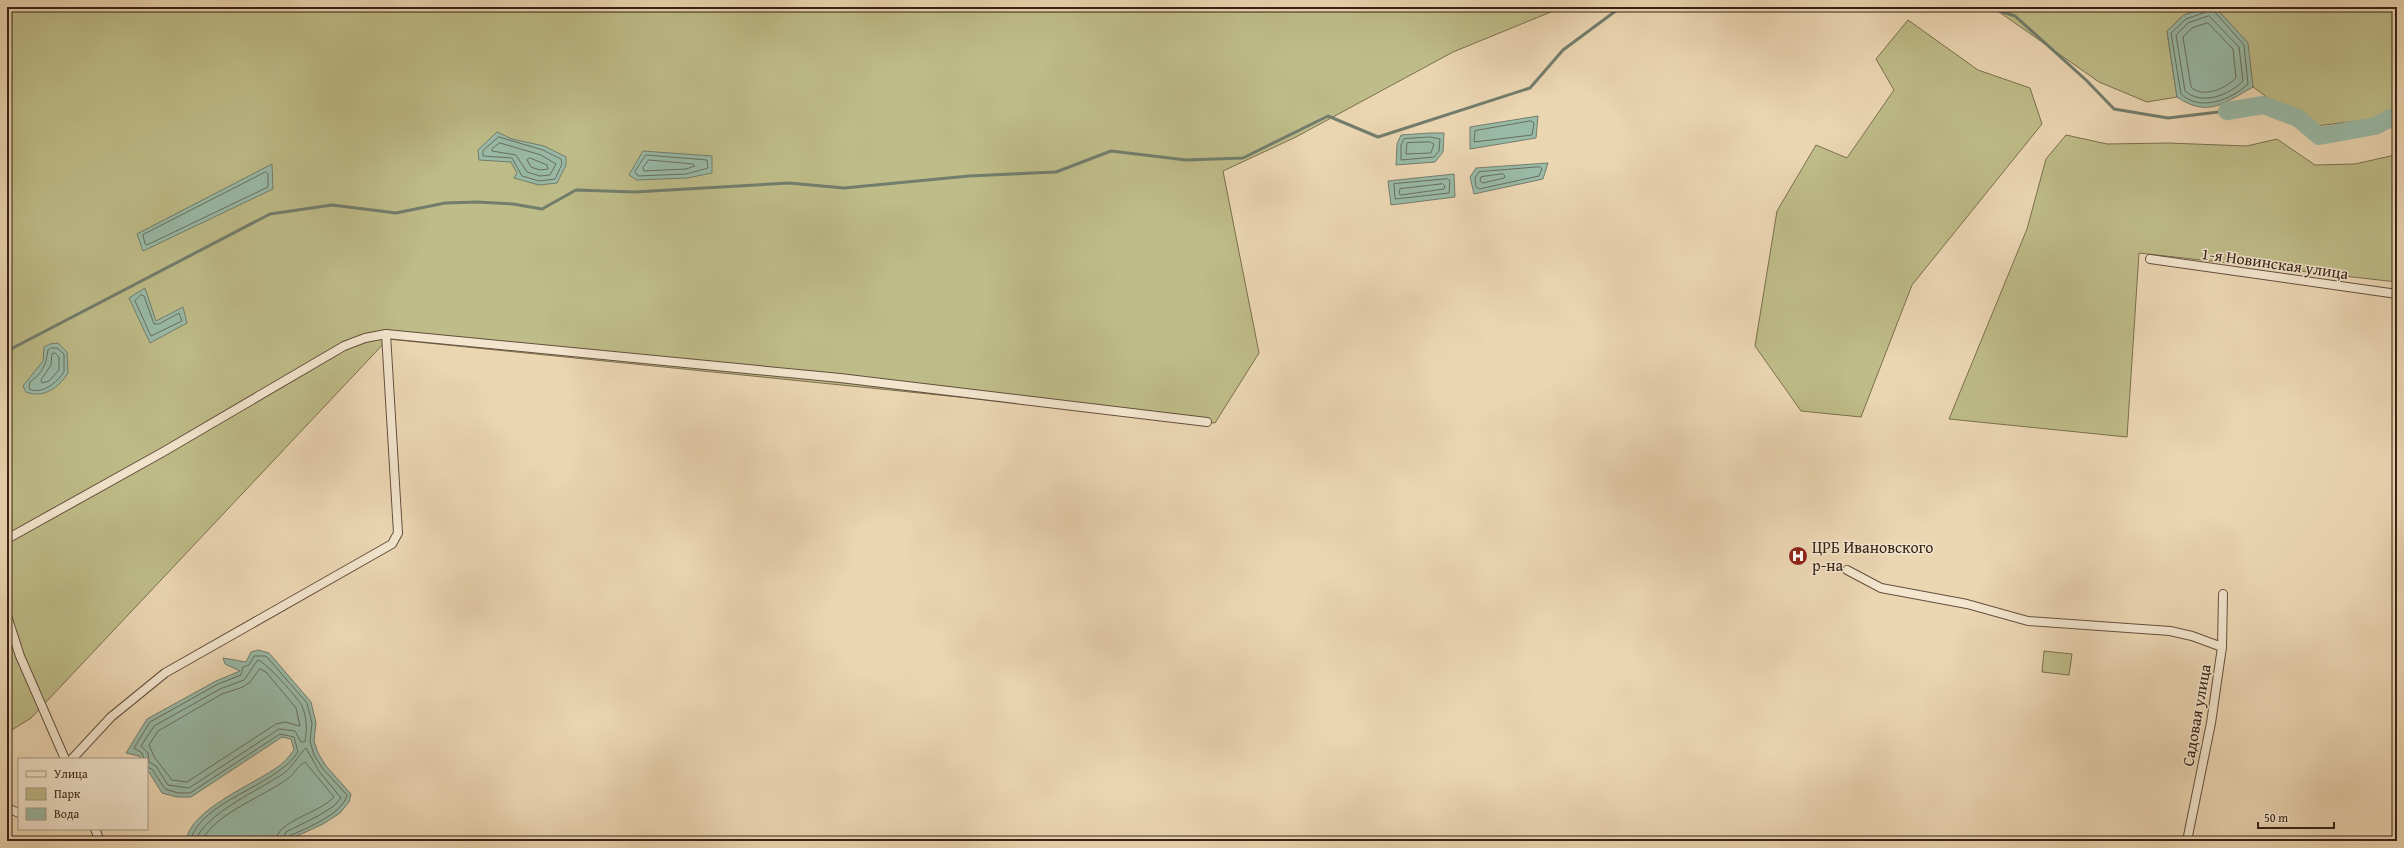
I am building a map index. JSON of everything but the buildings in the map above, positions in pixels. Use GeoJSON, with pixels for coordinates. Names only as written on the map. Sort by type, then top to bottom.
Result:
{"type":"FeatureCollection","features":[{"type":"Feature","properties":{"kind":"street","name":"1-я Новинская улица"},"geometry":{"type":"LineString","coordinates":[[2150,259],[2397,294]]}},
{"type":"Feature","properties":{"kind":"street"},"geometry":{"type":"LineString","coordinates":[[73,758],[111,716],[165,673],[392,544],[398,533],[386,334]]}},
{"type":"Feature","properties":{"kind":"street"},"geometry":{"type":"LineString","coordinates":[[7,539],[163,452],[344,346],[365,338],[386,334],[840,378],[1207,422]]}},
{"type":"Feature","properties":{"kind":"street"},"geometry":{"type":"LineString","coordinates":[[1847,570],[1881,588],[1967,604],[2024,620],[2170,631],[2192,636],[2222,648]]}},
{"type":"Feature","properties":{"kind":"street","name":"Садовая улица"},"geometry":{"type":"LineString","coordinates":[[2187,841],[2212,723],[2222,648],[2223,594]]}},
{"type":"Feature","properties":{"kind":"street"},"geometry":{"type":"LineString","coordinates":[[7,616],[20,656],[65,758]]}},
{"type":"Feature","properties":{"kind":"street"},"geometry":{"type":"LineString","coordinates":[[7,808],[18,813]]}},
{"type":"Feature","properties":{"kind":"street"},"geometry":{"type":"LineString","coordinates":[[95,830],[100,841]]}},
{"type":"Feature","properties":{"kind":"green space"},"geometry":{"type":"Polygon","coordinates":[[[7,7],[1563,7],[1453,52],[1296,137],[1223,171],[1259,353],[1215,423],[388,339],[31,718],[7,733],[7,7]]]}},
{"type":"Feature","properties":{"kind":"green space"},"geometry":{"type":"Polygon","coordinates":[[[1992,7],[2209,7],[2184,15],[2167,31],[2177,97],[2147,102],[2099,82],[1992,7]]]}},
{"type":"Feature","properties":{"kind":"green space"},"geometry":{"type":"Polygon","coordinates":[[[2215,7],[2397,7],[2397,116],[2308,127],[2253,87],[2247,43],[2215,7]]]}},
{"type":"Feature","properties":{"kind":"green space"},"geometry":{"type":"Polygon","coordinates":[[[1908,20],[1978,70],[2030,88],[2042,124],[1912,285],[1861,417],[1801,411],[1755,346],[1777,211],[1816,145],[1847,158],[1894,90],[1876,59],[1908,20]]]}},
{"type":"Feature","properties":{"kind":"green space"},"geometry":{"type":"Polygon","coordinates":[[[2066,135],[2107,144],[2168,143],[2247,146],[2277,139],[2315,165],[2355,164],[2395,155],[2397,157],[2397,282],[2139,253],[2127,437],[1949,419],[2027,229],[2046,159],[2066,135]]]}},
{"type":"Feature","properties":{"kind":"green space"},"geometry":{"type":"Polygon","coordinates":[[[2044,651],[2072,654],[2069,675],[2042,672],[2044,651]]]}},
{"type":"Feature","properties":{"kind":"water"},"geometry":{"type":"Polygon","coordinates":[[[2209,7],[2215,7],[2248,43],[2253,87],[2216,106],[2198,107],[2177,97],[2167,31],[2184,15],[2209,7]]]}},
{"type":"Feature","properties":{"kind":"water"},"geometry":{"type":"Polygon","coordinates":[[[1538,116],[1536,138],[1470,149],[1470,127],[1538,116]]]}},
{"type":"Feature","properties":{"kind":"water"},"geometry":{"type":"Polygon","coordinates":[[[497,132],[512,139],[544,146],[566,157],[566,165],[557,183],[539,185],[514,178],[517,173],[511,162],[479,160],[478,150],[497,132]]]}},
{"type":"Feature","properties":{"kind":"water"},"geometry":{"type":"Polygon","coordinates":[[[1444,133],[1443,152],[1435,162],[1396,165],[1397,144],[1401,135],[1444,133]]]}},
{"type":"Feature","properties":{"kind":"water"},"geometry":{"type":"Polygon","coordinates":[[[643,151],[712,156],[712,173],[687,178],[637,180],[629,175],[643,151]]]}},
{"type":"Feature","properties":{"kind":"water"},"geometry":{"type":"Polygon","coordinates":[[[1548,163],[1543,179],[1474,194],[1470,177],[1476,168],[1548,163]]]}},
{"type":"Feature","properties":{"kind":"water"},"geometry":{"type":"Polygon","coordinates":[[[272,164],[273,189],[143,251],[137,234],[272,164]]]}},
{"type":"Feature","properties":{"kind":"water"},"geometry":{"type":"Polygon","coordinates":[[[1454,174],[1455,197],[1391,205],[1388,181],[1454,174]]]}},
{"type":"Feature","properties":{"kind":"water"},"geometry":{"type":"Polygon","coordinates":[[[145,288],[156,321],[183,307],[187,323],[150,343],[129,298],[145,288]]]}},
{"type":"Feature","properties":{"kind":"water"},"geometry":{"type":"Polygon","coordinates":[[[58,343],[67,352],[68,373],[56,387],[45,393],[33,394],[26,392],[23,386],[43,361],[44,347],[50,344],[58,343]]]}},
{"type":"Feature","properties":{"kind":"water"},"geometry":{"type":"Polygon","coordinates":[[[258,650],[269,653],[311,702],[316,723],[314,741],[318,753],[326,766],[351,794],[349,802],[340,813],[323,824],[286,841],[186,841],[190,829],[199,818],[211,808],[283,763],[294,750],[291,739],[282,737],[191,797],[177,797],[162,793],[148,771],[148,758],[140,758],[139,756],[126,753],[147,719],[216,681],[240,671],[225,664],[223,658],[246,662],[251,652],[258,650]]]}},
{"type":"Feature","properties":{"kind":"waterway"},"geometry":{"type":"LineString","coordinates":[[7,351],[270,214],[332,205],[396,213],[445,203],[477,202],[513,204],[542,209],[576,190],[635,192],[789,183],[844,188],[969,176],[1056,172],[1111,151],[1186,160],[1243,158],[1328,116],[1378,137],[1530,88],[1563,50],[1621,7]]}},
{"type":"Feature","properties":{"kind":"waterway"},"geometry":{"type":"LineString","coordinates":[[1987,7],[2015,16],[2086,80],[2114,109],[2168,118],[2227,111]]}},
{"type":"Feature","properties":{"kind":"waterway"},"geometry":{"type":"LineString","coordinates":[[2227,111],[2263,105],[2298,118],[2319,136],[2375,126],[2397,115]]}},
{"type":"Feature","properties":{"kind":"place","name":"ЦРБ Ивановского р-на"},"geometry":{"type":"Point","coordinates":[1798,556]}}]}
